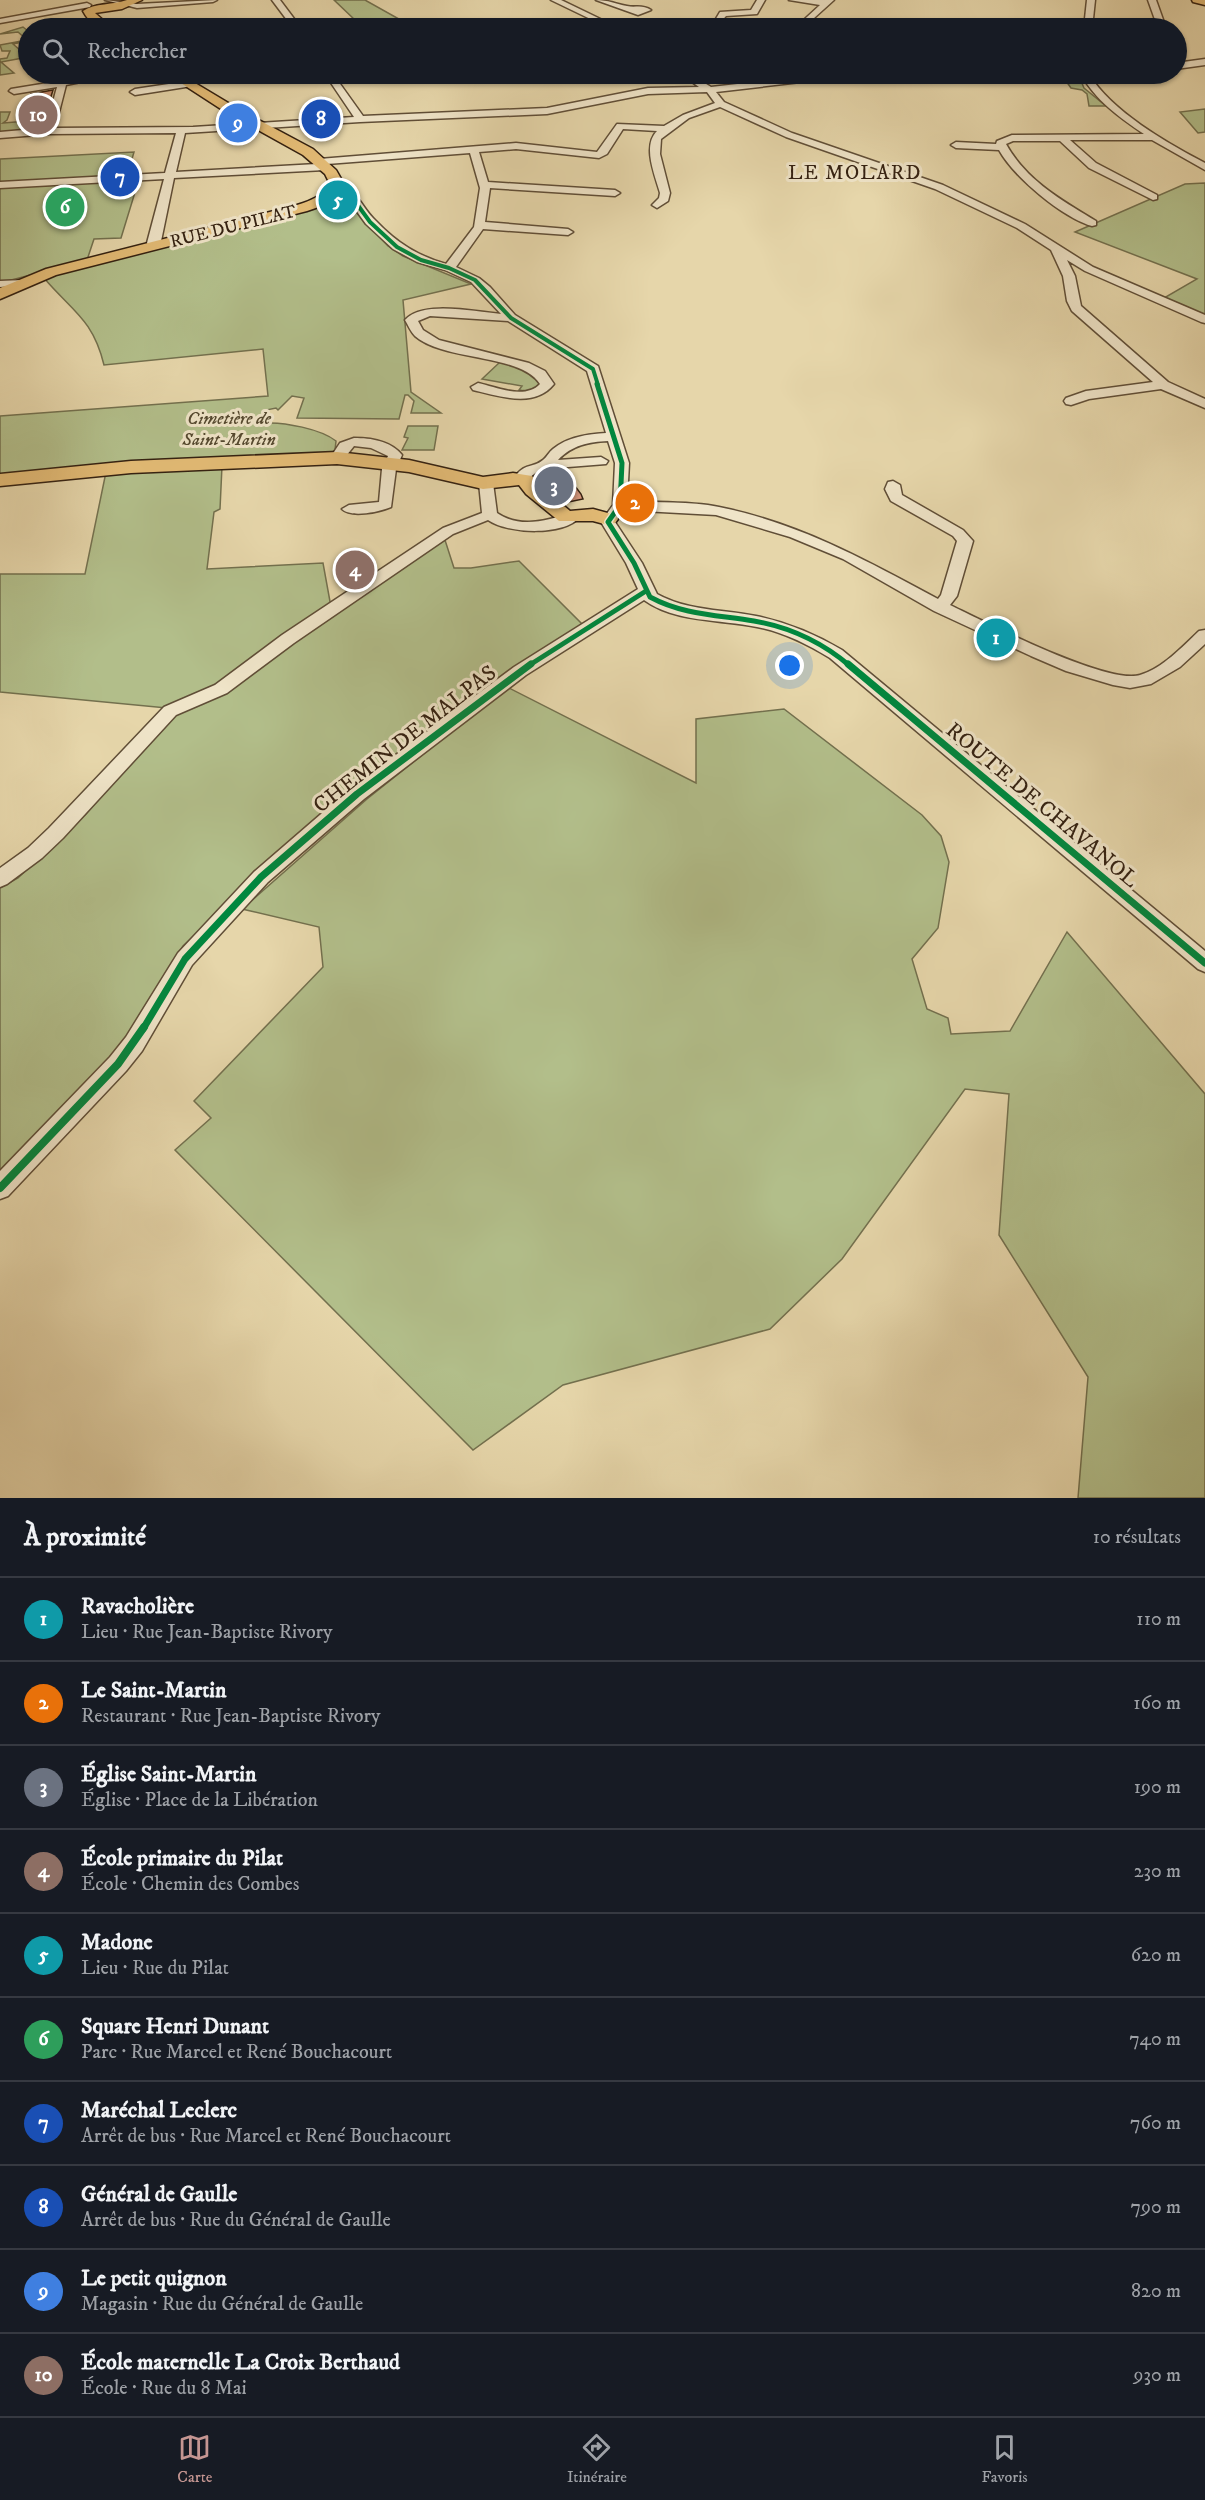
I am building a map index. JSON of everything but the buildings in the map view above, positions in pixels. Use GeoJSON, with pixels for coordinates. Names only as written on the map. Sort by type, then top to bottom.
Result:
{"type":"FeatureCollection","features":[{"type":"Feature","properties":{"kind":"main road"},"geometry":{"type":"LineString","coordinates":[[1197,0],[1205,2]]}},
{"type":"Feature","properties":{"kind":"main road"},"geometry":{"type":"LineString","coordinates":[[89,5],[137,3]]}},
{"type":"Feature","properties":{"kind":"main road"},"geometry":{"type":"LineString","coordinates":[[189,84],[243,117],[282,135],[322,164],[336,179],[336,189]]}},
{"type":"Feature","properties":{"kind":"main road","name":"RUE DU PILAT"},"geometry":{"type":"LineString","coordinates":[[0,294],[51,272],[303,208],[320,201],[336,189]]}},
{"type":"Feature","properties":{"kind":"main road"},"geometry":{"type":"LineString","coordinates":[[0,480],[131,467],[337,458],[429,470],[486,483],[520,479],[527,482],[557,511],[573,517],[614,512]]}},
{"type":"Feature","properties":{"kind":"street"},"geometry":{"type":"LineString","coordinates":[[109,0],[126,4]]}},
{"type":"Feature","properties":{"kind":"street"},"geometry":{"type":"LineString","coordinates":[[137,3],[213,0]]}},
{"type":"Feature","properties":{"kind":"street"},"geometry":{"type":"LineString","coordinates":[[276,0],[290,18]]}},
{"type":"Feature","properties":{"kind":"street"},"geometry":{"type":"LineString","coordinates":[[555,0],[594,18]]}},
{"type":"Feature","properties":{"kind":"street"},"geometry":{"type":"LineString","coordinates":[[600,0],[627,9]]}},
{"type":"Feature","properties":{"kind":"street"},"geometry":{"type":"LineString","coordinates":[[720,18],[724,12],[754,12],[761,0]]}},
{"type":"Feature","properties":{"kind":"street"},"geometry":{"type":"LineString","coordinates":[[793,0],[829,2]]}},
{"type":"Feature","properties":{"kind":"street"},"geometry":{"type":"LineString","coordinates":[[1089,18],[1091,0]]}},
{"type":"Feature","properties":{"kind":"street"},"geometry":{"type":"LineString","coordinates":[[1152,0],[1158,18]]}},
{"type":"Feature","properties":{"kind":"street"},"geometry":{"type":"LineString","coordinates":[[53,1],[89,5]]}},
{"type":"Feature","properties":{"kind":"street"},"geometry":{"type":"LineString","coordinates":[[811,18],[829,2]]}},
{"type":"Feature","properties":{"kind":"street"},"geometry":{"type":"LineString","coordinates":[[0,21],[89,5]]}},
{"type":"Feature","properties":{"kind":"street"},"geometry":{"type":"LineString","coordinates":[[1187,63],[1205,62]]}},
{"type":"Feature","properties":{"kind":"street"},"geometry":{"type":"LineString","coordinates":[[14,91],[57,84]]}},
{"type":"Feature","properties":{"kind":"street"},"geometry":{"type":"LineString","coordinates":[[50,131],[63,84]]}},
{"type":"Feature","properties":{"kind":"street"},"geometry":{"type":"LineString","coordinates":[[135,92],[189,84]]}},
{"type":"Feature","properties":{"kind":"street"},"geometry":{"type":"LineString","coordinates":[[336,84],[360,119]]}},
{"type":"Feature","properties":{"kind":"street"},"geometry":{"type":"LineString","coordinates":[[701,84],[709,89],[721,104],[789,135],[939,188],[1021,226],[1089,269],[1205,319]]}},
{"type":"Feature","properties":{"kind":"street"},"geometry":{"type":"LineString","coordinates":[[0,135],[50,131],[181,131],[360,119],[547,111],[648,91],[709,89],[734,84]]}},
{"type":"Feature","properties":{"kind":"street"},"geometry":{"type":"LineString","coordinates":[[1091,84],[1095,91],[1155,137],[1205,167]]}},
{"type":"Feature","properties":{"kind":"street"},"geometry":{"type":"LineString","coordinates":[[657,205],[664,199],[665,193],[654,141],[665,129],[696,113],[721,104]]}},
{"type":"Feature","properties":{"kind":"street"},"geometry":{"type":"LineString","coordinates":[[0,185],[169,176],[524,146],[599,155],[604,152],[620,126],[665,129]]}},
{"type":"Feature","properties":{"kind":"street"},"geometry":{"type":"LineString","coordinates":[[154,246],[181,131]]}},
{"type":"Feature","properties":{"kind":"street"},"geometry":{"type":"LineString","coordinates":[[1092,223],[1035,185],[1012,163],[1000,143],[1006,139],[1155,137]]}},
{"type":"Feature","properties":{"kind":"street"},"geometry":{"type":"LineString","coordinates":[[1063,138],[1074,150],[1102,171],[1153,197]]}},
{"type":"Feature","properties":{"kind":"street"},"geometry":{"type":"LineString","coordinates":[[956,145],[1001,147]]}},
{"type":"Feature","properties":{"kind":"street"},"geometry":{"type":"LineString","coordinates":[[449,268],[479,225],[484,185],[474,150]]}},
{"type":"Feature","properties":{"kind":"street"},"geometry":{"type":"LineString","coordinates":[[484,185],[615,193]]}},
{"type":"Feature","properties":{"kind":"street"},"geometry":{"type":"LineString","coordinates":[[336,189],[349,193],[370,222],[397,247],[421,260],[449,268],[475,280],[511,318],[593,369],[622,463],[614,512],[646,591]]}},
{"type":"Feature","properties":{"kind":"street"},"geometry":{"type":"LineString","coordinates":[[479,225],[568,232]]}},
{"type":"Feature","properties":{"kind":"street"},"geometry":{"type":"LineString","coordinates":[[1058,249],[1056,252],[1069,276],[1076,308],[1163,385],[1205,404]]}},
{"type":"Feature","properties":{"kind":"street"},"geometry":{"type":"LineString","coordinates":[[0,284],[23,283]]}},
{"type":"Feature","properties":{"kind":"street"},"geometry":{"type":"LineString","coordinates":[[478,387],[526,395],[541,391],[547,384],[541,374],[521,365],[429,341],[414,329],[411,320],[417,315],[430,312],[511,318]]}},
{"type":"Feature","properties":{"kind":"street"},"geometry":{"type":"LineString","coordinates":[[1071,401],[1086,395],[1163,385]]}},
{"type":"Feature","properties":{"kind":"street"},"geometry":{"type":"LineString","coordinates":[[547,465],[562,448],[572,442],[613,437]]}},
{"type":"Feature","properties":{"kind":"street"},"geometry":{"type":"LineString","coordinates":[[520,479],[529,470],[547,465],[596,458]]}},
{"type":"Feature","properties":{"kind":"street"},"geometry":{"type":"LineString","coordinates":[[349,509],[379,507],[386,504],[391,464]]}},
{"type":"Feature","properties":{"kind":"street"},"geometry":{"type":"LineString","coordinates":[[486,483],[490,515],[499,521],[530,527],[558,524],[573,517]]}},
{"type":"Feature","properties":{"kind":"street"},"geometry":{"type":"LineString","coordinates":[[893,485],[892,489],[896,498],[958,533],[965,541],[949,596],[940,607]]}},
{"type":"Feature","properties":{"kind":"street"},"geometry":{"type":"LineString","coordinates":[[614,512],[703,508],[770,525],[848,556],[940,607],[1072,667],[1130,682],[1145,680],[1168,668],[1205,635]]}},
{"type":"Feature","properties":{"kind":"street"},"geometry":{"type":"LineString","coordinates":[[0,879],[35,853],[56,833],[170,711],[221,689],[288,639],[448,531],[490,515]]}},
{"type":"Feature","properties":{"kind":"street","name":"ROUTE DE CHAVANOL"},"geometry":{"type":"LineString","coordinates":[[646,591],[654,599],[673,607],[792,631],[820,644],[858,671],[1205,963]]}},
{"type":"Feature","properties":{"kind":"street","name":"CHEMIN DE MALPAS"},"geometry":{"type":"LineString","coordinates":[[0,1188],[118,1064],[134,1044],[185,959],[261,877],[357,794],[520,671],[646,591]]}},
{"type":"Feature","properties":{"kind":"green space"},"geometry":{"type":"Polygon","coordinates":[[[334,0],[365,0],[397,18],[353,18],[334,0]]]}},
{"type":"Feature","properties":{"kind":"green space"},"geometry":{"type":"Polygon","coordinates":[[[18,29],[18,32],[0,34],[18,29]]]}},
{"type":"Feature","properties":{"kind":"green space"},"geometry":{"type":"Polygon","coordinates":[[[18,42],[13,44],[18,48],[18,59],[1,62],[14,73],[0,75],[0,59],[7,58],[10,51],[2,51],[0,45],[18,42]]]}},
{"type":"Feature","properties":{"kind":"green space"},"geometry":{"type":"Polygon","coordinates":[[[1068,84],[1082,84],[1106,106],[1089,106],[1087,94],[1082,90],[1071,88],[1068,84]]]}},
{"type":"Feature","properties":{"kind":"green space"},"geometry":{"type":"Polygon","coordinates":[[[47,107],[51,109],[46,128],[0,132],[0,112],[10,112],[3,123],[27,121],[23,128],[41,127],[46,124],[39,120],[46,122],[44,120],[47,107]]]}},
{"type":"Feature","properties":{"kind":"green space"},"geometry":{"type":"Polygon","coordinates":[[[1205,109],[1205,132],[1198,133],[1180,112],[1205,109]]]}},
{"type":"Feature","properties":{"kind":"green space"},"geometry":{"type":"Polygon","coordinates":[[[134,152],[127,176],[140,176],[121,238],[94,239],[87,260],[0,283],[0,159],[134,152]]]}},
{"type":"Feature","properties":{"kind":"green space"},"geometry":{"type":"Polygon","coordinates":[[[1205,183],[1205,322],[1164,298],[1197,279],[1075,232],[1185,184],[1205,183]]]}},
{"type":"Feature","properties":{"kind":"green space","name":"Cimetière de Saint-Martin"},"geometry":{"type":"Polygon","coordinates":[[[333,196],[346,197],[349,204],[388,246],[403,256],[471,284],[403,300],[411,392],[441,413],[411,413],[414,401],[405,395],[399,419],[297,418],[304,398],[292,396],[278,410],[276,408],[266,410],[266,423],[302,427],[321,433],[336,441],[335,450],[331,453],[0,476],[0,416],[268,396],[263,349],[104,365],[88,326],[44,278],[322,204],[343,201],[342,198],[326,202],[333,196]]]}},
{"type":"Feature","properties":{"kind":"green space"},"geometry":{"type":"Polygon","coordinates":[[[500,362],[527,370],[541,383],[534,389],[522,391],[519,390],[522,386],[482,379],[500,362]]]}},
{"type":"Feature","properties":{"kind":"green space"},"geometry":{"type":"Polygon","coordinates":[[[408,426],[438,426],[434,450],[402,450],[408,438],[404,437],[408,426]]]}},
{"type":"Feature","properties":{"kind":"green space"},"geometry":{"type":"Polygon","coordinates":[[[222,466],[220,509],[214,512],[207,569],[323,563],[331,607],[207,694],[167,708],[0,692],[0,574],[85,574],[106,472],[222,466]]]}},
{"type":"Feature","properties":{"kind":"green space"},"geometry":{"type":"Polygon","coordinates":[[[444,537],[454,568],[471,568],[519,561],[582,624],[353,786],[183,946],[117,1056],[0,1180],[0,888],[18,878],[86,814],[169,718],[217,697],[444,537]]]}},
{"type":"Feature","properties":{"kind":"green space"},"geometry":{"type":"Polygon","coordinates":[[[507,687],[696,783],[696,719],[784,709],[922,815],[941,836],[949,862],[938,928],[912,959],[927,1009],[948,1018],[951,1034],[1010,1031],[1067,932],[1205,1094],[1205,1498],[1078,1498],[1088,1377],[999,1235],[1009,1094],[965,1089],[842,1259],[770,1329],[563,1385],[473,1450],[175,1150],[211,1118],[194,1101],[323,967],[319,927],[242,909],[367,799],[507,687]]]}},
{"type":"Feature","properties":{"kind":"cycle path"},"geometry":{"type":"LineString","coordinates":[[336,189],[349,193],[370,222],[397,247],[421,260],[449,268],[475,280],[511,318],[593,369],[622,463],[620,505],[608,522],[634,563],[650,597],[687,612],[775,626],[806,638],[836,654],[1205,963]]}},
{"type":"Feature","properties":{"kind":"cycle path"},"geometry":{"type":"LineString","coordinates":[[0,1188],[118,1064],[134,1044],[185,959],[261,877],[357,794],[520,671],[646,591]]}},
{"type":"Feature","properties":{"kind":"place","name":"École maternelle La Croix Berthaud"},"geometry":{"type":"Point","coordinates":[38,115]}},
{"type":"Feature","properties":{"kind":"place","name":"Général de Gaulle"},"geometry":{"type":"Point","coordinates":[321,119]}},
{"type":"Feature","properties":{"kind":"place","name":"Le petit quignon"},"geometry":{"type":"Point","coordinates":[238,123]}},
{"type":"Feature","properties":{"kind":"place","name":"Maréchal Leclerc"},"geometry":{"type":"Point","coordinates":[120,177]}},
{"type":"Feature","properties":{"kind":"place","name":"Madone"},"geometry":{"type":"Point","coordinates":[338,200]}},
{"type":"Feature","properties":{"kind":"place","name":"Square Henri Dunant"},"geometry":{"type":"Point","coordinates":[65,207]}},
{"type":"Feature","properties":{"kind":"place","name":"Église Saint-Martin"},"geometry":{"type":"Point","coordinates":[554,486]}},
{"type":"Feature","properties":{"kind":"place","name":"Le Saint-Martin"},"geometry":{"type":"Point","coordinates":[635,503]}},
{"type":"Feature","properties":{"kind":"place","name":"École primaire du Pilat"},"geometry":{"type":"Point","coordinates":[355,570]}},
{"type":"Feature","properties":{"kind":"place","name":"Ravacholière"},"geometry":{"type":"Point","coordinates":[996,638]}},
{"type":"Feature","properties":{"kind":"district","name":"LE MOLARD"},"geometry":{"type":"Point","coordinates":[855,172]}}]}
